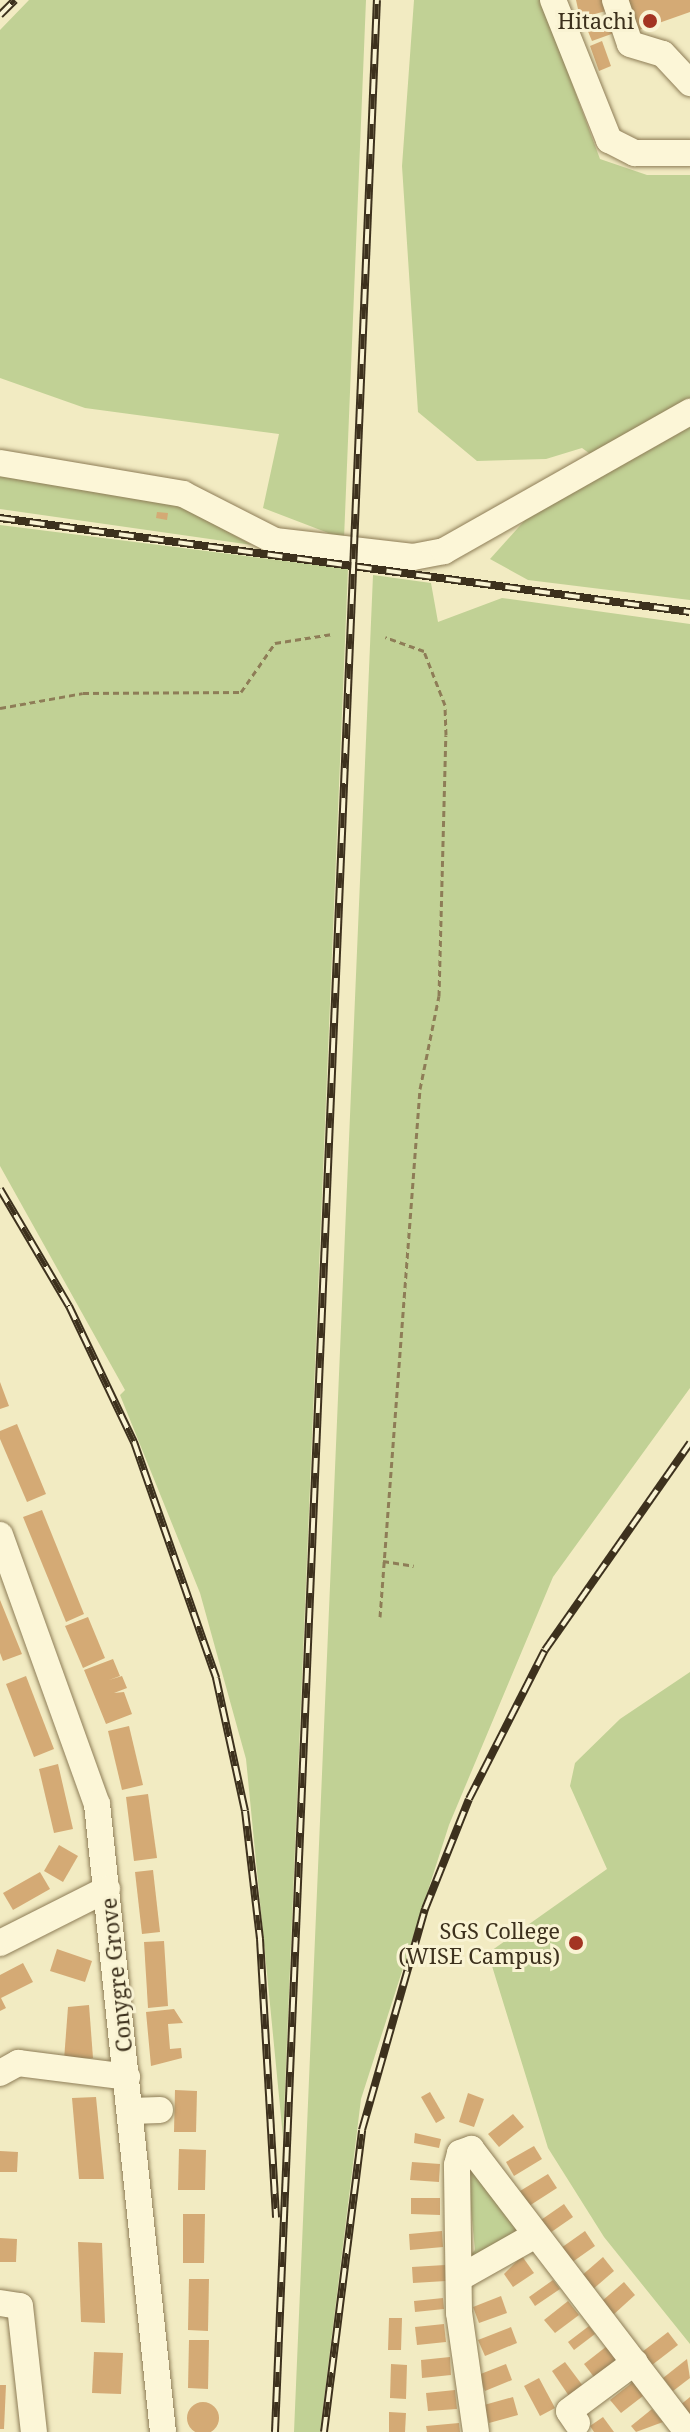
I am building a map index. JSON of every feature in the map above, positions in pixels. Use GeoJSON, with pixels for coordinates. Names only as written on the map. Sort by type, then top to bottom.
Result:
{"type":"FeatureCollection","features":[{"type":"Feature","properties":{"kind":"street"},"geometry":{"type":"LineString","coordinates":[[553,0],[609,140],[635,153],[690,153]]}},
{"type":"Feature","properties":{"kind":"street"},"geometry":{"type":"LineString","coordinates":[[615,0],[630,44],[663,54],[690,83]]}},
{"type":"Feature","properties":{"kind":"street"},"geometry":{"type":"LineString","coordinates":[[0,463],[183,494],[275,541],[413,557],[444,551],[690,412]]}},
{"type":"Feature","properties":{"kind":"street","name":"Conygre Grove"},"geometry":{"type":"LineString","coordinates":[[0,1535],[97,1804],[163,2432]]}},
{"type":"Feature","properties":{"kind":"street"},"geometry":{"type":"LineString","coordinates":[[0,1943],[107,1889]]}},
{"type":"Feature","properties":{"kind":"street"},"geometry":{"type":"LineString","coordinates":[[0,2073],[18,2063],[127,2077]]}},
{"type":"Feature","properties":{"kind":"street"},"geometry":{"type":"LineString","coordinates":[[131,2111],[160,2111]]}},
{"type":"Feature","properties":{"kind":"street"},"geometry":{"type":"LineString","coordinates":[[476,2432],[459,2313],[463,2276],[460,2153],[483,2155],[532,2237],[635,2362],[687,2432]]}},
{"type":"Feature","properties":{"kind":"street"},"geometry":{"type":"LineString","coordinates":[[463,2276],[532,2237]]}},
{"type":"Feature","properties":{"kind":"street"},"geometry":{"type":"LineString","coordinates":[[10,2305],[34,2432]]}},
{"type":"Feature","properties":{"kind":"street"},"geometry":{"type":"LineString","coordinates":[[577,2423],[569,2411],[635,2362]]}},
{"type":"Feature","properties":{"kind":"path"},"geometry":{"type":"LineString","coordinates":[[0,708],[83,693],[241,692],[275,643],[332,634]]}},
{"type":"Feature","properties":{"kind":"path"},"geometry":{"type":"LineString","coordinates":[[380,1617],[420,1089],[439,996],[446,735],[445,705],[424,651],[385,637]]}},
{"type":"Feature","properties":{"kind":"path"},"geometry":{"type":"LineString","coordinates":[[383,1561],[414,1566]]}},
{"type":"Feature","properties":{"kind":"green space"},"geometry":{"type":"Polygon","coordinates":[[[29,0],[366,0],[344,539],[263,508],[279,434],[85,408],[0,378],[0,30],[29,0]]]}},
{"type":"Feature","properties":{"kind":"green space"},"geometry":{"type":"Polygon","coordinates":[[[414,0],[541,0],[600,159],[647,175],[690,175],[690,404],[597,459],[582,448],[546,459],[477,461],[418,412],[402,166],[414,0]]]}},
{"type":"Feature","properties":{"kind":"green space"},"geometry":{"type":"Polygon","coordinates":[[[690,427],[690,600],[528,580],[490,559],[526,519],[690,427]]]}},
{"type":"Feature","properties":{"kind":"green space"},"geometry":{"type":"Polygon","coordinates":[[[0,476],[168,499],[252,545],[0,509],[0,476]]]}},
{"type":"Feature","properties":{"kind":"green space"},"geometry":{"type":"Polygon","coordinates":[[[0,525],[348,569],[283,2137],[246,1759],[200,1593],[120,1395],[125,1390],[0,1166],[0,525]]]}},
{"type":"Feature","properties":{"kind":"green space"},"geometry":{"type":"Polygon","coordinates":[[[373,575],[431,583],[438,622],[502,598],[690,624],[690,1388],[553,1577],[449,1825],[361,2099],[320,2432],[294,2432],[373,575]]]}},
{"type":"Feature","properties":{"kind":"green space","name":"SGS College (WISE Campus)"},"geometry":{"type":"Polygon","coordinates":[[[690,1672],[690,2344],[604,2237],[548,2148],[488,1953],[607,1869],[570,1786],[575,1763],[620,1719],[690,1672]]]}},
{"type":"Feature","properties":{"kind":"green space"},"geometry":{"type":"Polygon","coordinates":[[[476,2162],[519,2234],[467,2259],[475,2250],[467,2167],[476,2162]]]}},
{"type":"Feature","properties":{"kind":"building"},"geometry":{"type":"Polygon","coordinates":[[[576,0],[603,0],[606,11],[580,18],[576,0]]]}},
{"type":"Feature","properties":{"kind":"building","name":"Hitachi"},"geometry":{"type":"Polygon","coordinates":[[[628,0],[690,0],[690,12],[639,30],[628,0]]]}},
{"type":"Feature","properties":{"kind":"building"},"geometry":{"type":"Polygon","coordinates":[[[613,20],[617,32],[592,41],[587,29],[613,20]]]}},
{"type":"Feature","properties":{"kind":"building"},"geometry":{"type":"Polygon","coordinates":[[[602,41],[611,66],[599,71],[590,46],[602,41]]]}},
{"type":"Feature","properties":{"kind":"building"},"geometry":{"type":"Polygon","coordinates":[[[157,512],[168,513],[167,520],[156,518],[157,512]]]}},
{"type":"Feature","properties":{"kind":"building"},"geometry":{"type":"Polygon","coordinates":[[[0,1382],[9,1406],[0,1409],[0,1382]]]}},
{"type":"Feature","properties":{"kind":"building"},"geometry":{"type":"Polygon","coordinates":[[[17,1424],[46,1494],[27,1502],[0,1439],[0,1431],[17,1424]]]}},
{"type":"Feature","properties":{"kind":"building"},"geometry":{"type":"Polygon","coordinates":[[[42,1510],[84,1614],[66,1622],[23,1517],[42,1510]]]}},
{"type":"Feature","properties":{"kind":"building"},"geometry":{"type":"Polygon","coordinates":[[[0,1600],[22,1654],[3,1661],[0,1653],[0,1600]]]}},
{"type":"Feature","properties":{"kind":"building"},"geometry":{"type":"Polygon","coordinates":[[[88,1617],[105,1658],[83,1668],[65,1626],[88,1617]]]}},
{"type":"Feature","properties":{"kind":"building"},"geometry":{"type":"Polygon","coordinates":[[[113,1659],[120,1676],[109,1680],[122,1676],[127,1688],[114,1693],[124,1692],[132,1714],[106,1724],[84,1670],[113,1659]]]}},
{"type":"Feature","properties":{"kind":"building"},"geometry":{"type":"Polygon","coordinates":[[[26,1676],[54,1749],[34,1757],[6,1684],[26,1676]]]}},
{"type":"Feature","properties":{"kind":"building"},"geometry":{"type":"Polygon","coordinates":[[[129,1726],[143,1785],[122,1790],[108,1731],[129,1726]]]}},
{"type":"Feature","properties":{"kind":"building"},"geometry":{"type":"Polygon","coordinates":[[[58,1764],[73,1829],[54,1833],[39,1769],[58,1764]]]}},
{"type":"Feature","properties":{"kind":"building"},"geometry":{"type":"Polygon","coordinates":[[[148,1794],[157,1858],[134,1861],[126,1797],[148,1794]]]}},
{"type":"Feature","properties":{"kind":"building"},"geometry":{"type":"Polygon","coordinates":[[[59,1845],[78,1856],[63,1882],[44,1871],[59,1845]]]}},
{"type":"Feature","properties":{"kind":"building"},"geometry":{"type":"Polygon","coordinates":[[[153,1870],[160,1932],[142,1934],[135,1872],[153,1870]]]}},
{"type":"Feature","properties":{"kind":"building"},"geometry":{"type":"Polygon","coordinates":[[[40,1872],[50,1889],[13,1910],[3,1893],[40,1872]]]}},
{"type":"Feature","properties":{"kind":"building"},"geometry":{"type":"Polygon","coordinates":[[[164,1941],[168,2006],[148,2008],[144,1942],[164,1941]]]}},
{"type":"Feature","properties":{"kind":"building"},"geometry":{"type":"Polygon","coordinates":[[[57,1949],[92,1961],[85,1982],[50,1971],[57,1949]]]}},
{"type":"Feature","properties":{"kind":"building"},"geometry":{"type":"Polygon","coordinates":[[[23,1963],[33,1982],[1,1998],[6,2008],[0,2011],[0,1975],[23,1963]]]}},
{"type":"Feature","properties":{"kind":"building"},"geometry":{"type":"Polygon","coordinates":[[[89,2005],[93,2058],[64,2060],[68,2007],[89,2005]]]}},
{"type":"Feature","properties":{"kind":"building"},"geometry":{"type":"Polygon","coordinates":[[[174,2009],[183,2023],[168,2024],[170,2049],[181,2048],[182,2058],[151,2066],[146,2012],[174,2009]]]}},
{"type":"Feature","properties":{"kind":"building"},"geometry":{"type":"Polygon","coordinates":[[[175,2090],[197,2091],[196,2132],[174,2132],[175,2090]]]}},
{"type":"Feature","properties":{"kind":"building"},"geometry":{"type":"Polygon","coordinates":[[[430,2092],[445,2118],[436,2123],[421,2097],[430,2092]]]}},
{"type":"Feature","properties":{"kind":"building"},"geometry":{"type":"Polygon","coordinates":[[[468,2093],[484,2099],[474,2127],[459,2122],[468,2093]]]}},
{"type":"Feature","properties":{"kind":"building"},"geometry":{"type":"Polygon","coordinates":[[[96,2097],[104,2179],[79,2179],[72,2098],[96,2097]]]}},
{"type":"Feature","properties":{"kind":"building"},"geometry":{"type":"Polygon","coordinates":[[[513,2114],[524,2127],[499,2147],[488,2134],[513,2114]]]}},
{"type":"Feature","properties":{"kind":"building"},"geometry":{"type":"Polygon","coordinates":[[[415,2133],[441,2139],[439,2148],[414,2143],[415,2133]]]}},
{"type":"Feature","properties":{"kind":"building"},"geometry":{"type":"Polygon","coordinates":[[[534,2146],[542,2159],[514,2176],[506,2162],[534,2146]]]}},
{"type":"Feature","properties":{"kind":"building"},"geometry":{"type":"Polygon","coordinates":[[[179,2149],[206,2150],[205,2190],[178,2190],[179,2149]]]}},
{"type":"Feature","properties":{"kind":"building"},"geometry":{"type":"Polygon","coordinates":[[[0,2151],[18,2152],[17,2172],[0,2172],[0,2151]]]}},
{"type":"Feature","properties":{"kind":"building"},"geometry":{"type":"Polygon","coordinates":[[[412,2162],[440,2164],[439,2182],[410,2180],[412,2162]]]}},
{"type":"Feature","properties":{"kind":"building"},"geometry":{"type":"Polygon","coordinates":[[[548,2174],[557,2188],[529,2206],[520,2191],[548,2174]]]}},
{"type":"Feature","properties":{"kind":"building"},"geometry":{"type":"Polygon","coordinates":[[[411,2198],[440,2198],[440,2215],[411,2214],[411,2198]]]}},
{"type":"Feature","properties":{"kind":"building"},"geometry":{"type":"Polygon","coordinates":[[[564,2204],[573,2217],[547,2235],[538,2222],[564,2204]]]}},
{"type":"Feature","properties":{"kind":"building"},"geometry":{"type":"Polygon","coordinates":[[[183,2214],[205,2214],[204,2263],[183,2263],[183,2214]]]}},
{"type":"Feature","properties":{"kind":"building"},"geometry":{"type":"Polygon","coordinates":[[[442,2231],[443,2247],[410,2250],[409,2234],[442,2231]]]}},
{"type":"Feature","properties":{"kind":"building"},"geometry":{"type":"Polygon","coordinates":[[[585,2231],[595,2246],[571,2263],[561,2248],[585,2231]]]}},
{"type":"Feature","properties":{"kind":"building"},"geometry":{"type":"Polygon","coordinates":[[[0,2238],[17,2239],[16,2262],[0,2262],[0,2238]]]}},
{"type":"Feature","properties":{"kind":"building"},"geometry":{"type":"Polygon","coordinates":[[[78,2242],[102,2243],[105,2323],[81,2322],[78,2242]]]}},
{"type":"Feature","properties":{"kind":"building"},"geometry":{"type":"Polygon","coordinates":[[[522,2256],[534,2273],[513,2287],[504,2274],[522,2256]]]}},
{"type":"Feature","properties":{"kind":"building"},"geometry":{"type":"Polygon","coordinates":[[[603,2257],[614,2271],[592,2290],[580,2277],[603,2257]]]}},
{"type":"Feature","properties":{"kind":"building"},"geometry":{"type":"Polygon","coordinates":[[[445,2265],[446,2281],[413,2283],[412,2267],[445,2265]]]}},
{"type":"Feature","properties":{"kind":"building"},"geometry":{"type":"Polygon","coordinates":[[[189,2279],[209,2279],[208,2331],[188,2330],[189,2279]]]}},
{"type":"Feature","properties":{"kind":"building"},"geometry":{"type":"Polygon","coordinates":[[[553,2280],[560,2289],[535,2306],[529,2297],[553,2280]]]}},
{"type":"Feature","properties":{"kind":"building"},"geometry":{"type":"Polygon","coordinates":[[[624,2282],[635,2295],[613,2315],[602,2301],[624,2282]]]}},
{"type":"Feature","properties":{"kind":"building"},"geometry":{"type":"Polygon","coordinates":[[[501,2296],[507,2313],[479,2323],[473,2307],[501,2296]]]}},
{"type":"Feature","properties":{"kind":"building"},"geometry":{"type":"Polygon","coordinates":[[[443,2298],[444,2309],[415,2312],[414,2301],[443,2298]]]}},
{"type":"Feature","properties":{"kind":"building"},"geometry":{"type":"Polygon","coordinates":[[[568,2301],[579,2315],[555,2333],[544,2320],[568,2301]]]}},
{"type":"Feature","properties":{"kind":"building"},"geometry":{"type":"Polygon","coordinates":[[[389,2318],[402,2318],[401,2350],[388,2350],[389,2318]]]}},
{"type":"Feature","properties":{"kind":"building"},"geometry":{"type":"Polygon","coordinates":[[[444,2324],[446,2342],[417,2345],[415,2327],[444,2324]]]}},
{"type":"Feature","properties":{"kind":"building"},"geometry":{"type":"Polygon","coordinates":[[[589,2326],[595,2334],[574,2350],[568,2342],[589,2326]]]}},
{"type":"Feature","properties":{"kind":"building"},"geometry":{"type":"Polygon","coordinates":[[[511,2327],[517,2343],[485,2356],[478,2340],[511,2327]]]}},
{"type":"Feature","properties":{"kind":"building"},"geometry":{"type":"Polygon","coordinates":[[[668,2332],[678,2345],[652,2365],[642,2352],[668,2332]]]}},
{"type":"Feature","properties":{"kind":"building"},"geometry":{"type":"Polygon","coordinates":[[[189,2340],[209,2340],[208,2389],[188,2388],[189,2340]]]}},
{"type":"Feature","properties":{"kind":"building"},"geometry":{"type":"Polygon","coordinates":[[[607,2346],[617,2359],[594,2377],[584,2364],[607,2346]]]}},
{"type":"Feature","properties":{"kind":"building"},"geometry":{"type":"Polygon","coordinates":[[[94,2352],[123,2353],[121,2394],[92,2393],[94,2352]]]}},
{"type":"Feature","properties":{"kind":"building"},"geometry":{"type":"Polygon","coordinates":[[[450,2357],[451,2375],[422,2378],[421,2360],[450,2357]]]}},
{"type":"Feature","properties":{"kind":"building"},"geometry":{"type":"Polygon","coordinates":[[[687,2359],[690,2378],[673,2391],[663,2378],[687,2359]]]}},
{"type":"Feature","properties":{"kind":"building"},"geometry":{"type":"Polygon","coordinates":[[[565,2362],[583,2386],[569,2396],[552,2371],[565,2362]]]}},
{"type":"Feature","properties":{"kind":"building"},"geometry":{"type":"Polygon","coordinates":[[[391,2364],[407,2365],[406,2399],[390,2398],[391,2364]]]}},
{"type":"Feature","properties":{"kind":"building"},"geometry":{"type":"Polygon","coordinates":[[[506,2364],[512,2380],[485,2391],[478,2375],[506,2364]]]}},
{"type":"Feature","properties":{"kind":"building"},"geometry":{"type":"Polygon","coordinates":[[[539,2378],[555,2408],[540,2416],[524,2386],[539,2378]]]}},
{"type":"Feature","properties":{"kind":"building"},"geometry":{"type":"Polygon","coordinates":[[[633,2382],[643,2396],[621,2413],[610,2400],[633,2382]]]}},
{"type":"Feature","properties":{"kind":"building"},"geometry":{"type":"Polygon","coordinates":[[[0,2385],[6,2385],[4,2429],[0,2429],[0,2385]]]}},
{"type":"Feature","properties":{"kind":"building"},"geometry":{"type":"Polygon","coordinates":[[[455,2390],[457,2409],[428,2411],[426,2393],[455,2390]]]}},
{"type":"Feature","properties":{"kind":"building"},"geometry":{"type":"Polygon","coordinates":[[[513,2397],[518,2415],[489,2423],[484,2405],[513,2397]]]}},
{"type":"Feature","properties":{"kind":"building"},"geometry":{"type":"Polygon","coordinates":[[[690,2397],[690,2419],[679,2406],[690,2397]]]}},
{"type":"Feature","properties":{"kind":"building"},"geometry":{"type":"Polygon","coordinates":[[[203,2402],[215,2406],[219,2418],[215,2430],[203,2434],[191,2430],[187,2418],[191,2406],[203,2402]]]}},
{"type":"Feature","properties":{"kind":"building"},"geometry":{"type":"Polygon","coordinates":[[[652,2409],[663,2422],[636,2432],[631,2426],[652,2409]]]}},
{"type":"Feature","properties":{"kind":"building"},"geometry":{"type":"Polygon","coordinates":[[[389,2412],[406,2413],[405,2432],[389,2432],[389,2412]]]}},
{"type":"Feature","properties":{"kind":"building"},"geometry":{"type":"Polygon","coordinates":[[[603,2417],[614,2432],[594,2432],[590,2426],[603,2417]]]}},
{"type":"Feature","properties":{"kind":"building"},"geometry":{"type":"Polygon","coordinates":[[[459,2423],[460,2432],[427,2432],[426,2426],[459,2423]]]}},
{"type":"Feature","properties":{"kind":"railway"},"geometry":{"type":"LineString","coordinates":[[0,15],[15,0]]}},
{"type":"Feature","properties":{"kind":"railway"},"geometry":{"type":"LineString","coordinates":[[275,2432],[377,0]]}},
{"type":"Feature","properties":{"kind":"railway"},"geometry":{"type":"LineString","coordinates":[[0,518],[690,612]]}},
{"type":"Feature","properties":{"kind":"railway"},"geometry":{"type":"LineString","coordinates":[[0,1189],[69,1306],[134,1442],[216,1678],[245,1811],[260,1939],[276,2218]]}},
{"type":"Feature","properties":{"kind":"railway"},"geometry":{"type":"LineString","coordinates":[[324,2432],[362,2130],[425,1909],[469,1799],[545,1650],[690,1443]]}},
{"type":"Feature","properties":{"kind":"place","name":"Hitachi"},"geometry":{"type":"Point","coordinates":[650,21]}},
{"type":"Feature","properties":{"kind":"place","name":"SGS College (WISE Campus)"},"geometry":{"type":"Point","coordinates":[576,1943]}}]}
